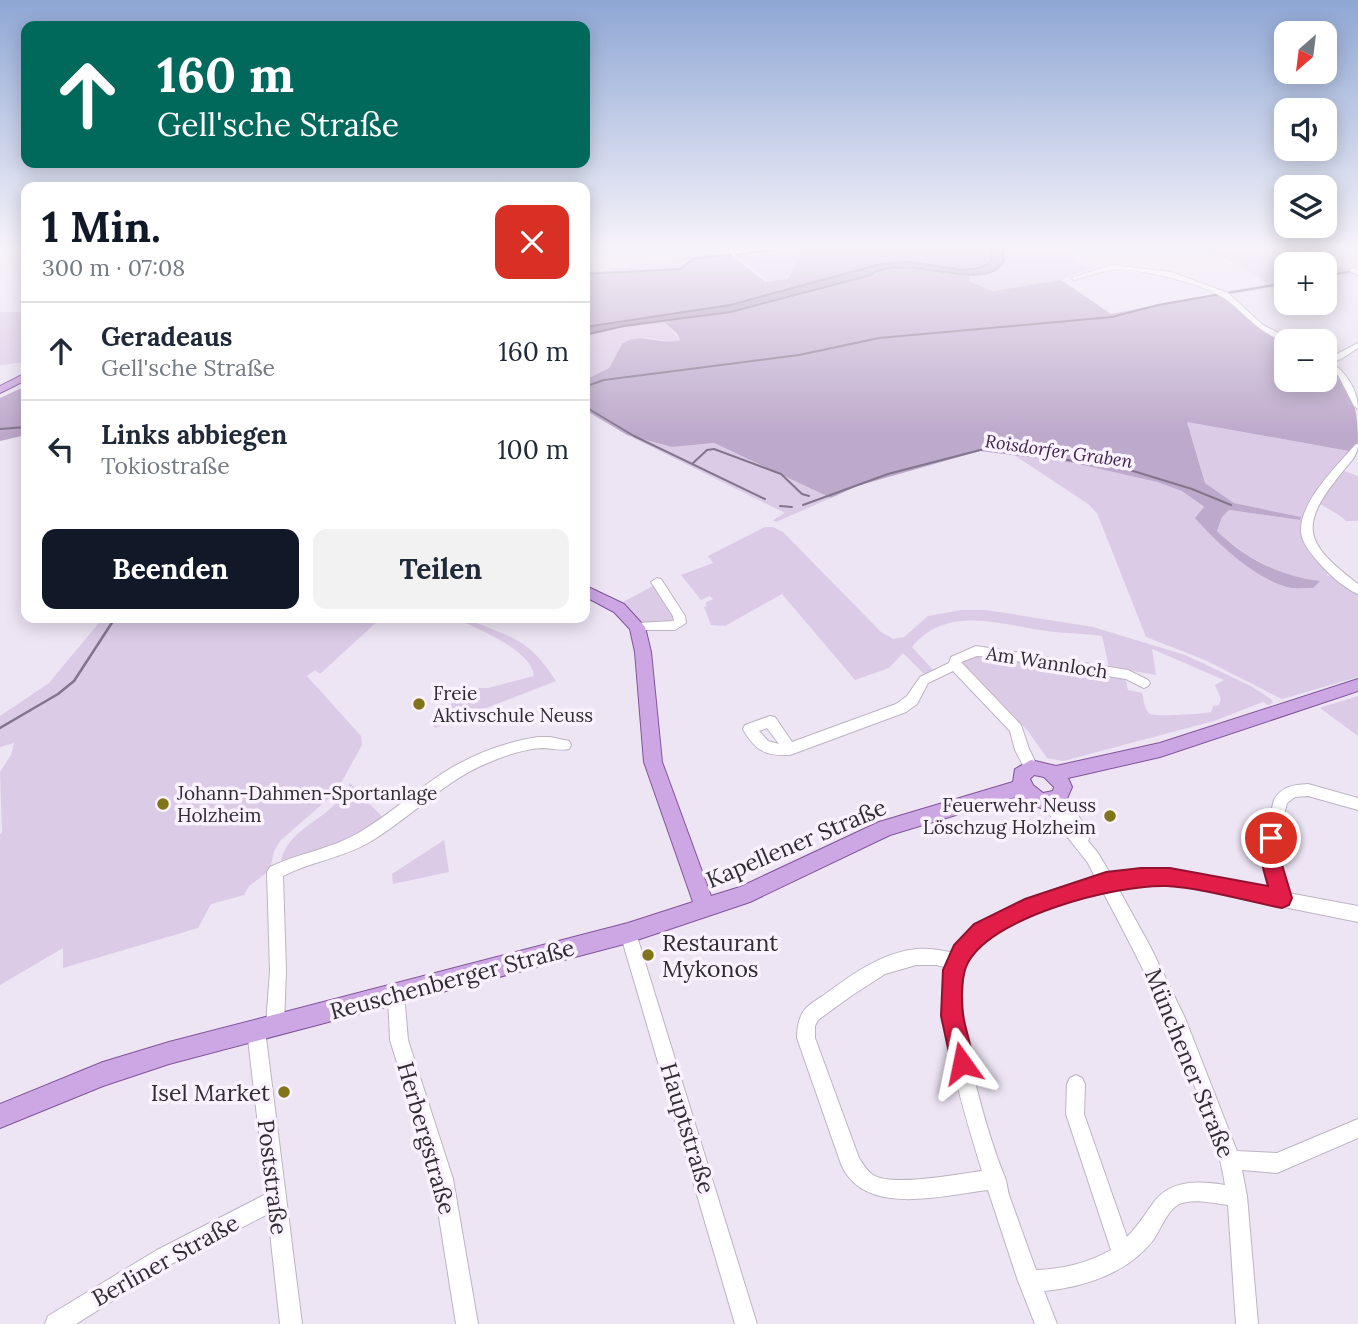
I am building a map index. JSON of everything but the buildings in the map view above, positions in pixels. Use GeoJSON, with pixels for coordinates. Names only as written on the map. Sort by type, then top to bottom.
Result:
{"type":"FeatureCollection","features":[{"type":"Feature","properties":{"kind":"main road"},"geometry":{"type":"LineString","coordinates":[[590,593],[619,608],[637,627],[643,652],[653,762],[705,908]]}},
{"type":"Feature","properties":{"kind":"main road"},"geometry":{"type":"LineString","coordinates":[[1055,789],[1042,768],[1031,767],[1021,774],[1023,787],[1033,797],[1150,756],[1160,750],[1358,685]]}},
{"type":"Feature","properties":{"kind":"main road","name":"Kapellener Straße"},"geometry":{"type":"LineString","coordinates":[[628,933],[743,895],[886,828],[1023,787]]}},
{"type":"Feature","properties":{"kind":"main road","name":"Reuschenberger Straße"},"geometry":{"type":"LineString","coordinates":[[0,1116],[114,1070],[628,933]]}},
{"type":"Feature","properties":{"kind":"street"},"geometry":{"type":"LineString","coordinates":[[1241,311],[1260,327],[1274,334]]}},
{"type":"Feature","properties":{"kind":"street"},"geometry":{"type":"LineString","coordinates":[[1337,357],[1358,345]]}},
{"type":"Feature","properties":{"kind":"street"},"geometry":{"type":"LineString","coordinates":[[1337,370],[1358,407]]}},
{"type":"Feature","properties":{"kind":"street"},"geometry":{"type":"LineString","coordinates":[[1358,447],[1315,501],[1305,533],[1309,545],[1321,561],[1358,590]]}},
{"type":"Feature","properties":{"kind":"street"},"geometry":{"type":"LineString","coordinates":[[637,627],[675,626],[680,623],[657,582]]}},
{"type":"Feature","properties":{"kind":"street","name":"Am Wannloch"},"geometry":{"type":"LineString","coordinates":[[789,749],[905,706],[912,700],[924,680],[955,665],[957,658],[984,651],[1128,675],[1144,683]]}},
{"type":"Feature","properties":{"kind":"street","name":"Am Wannloch"},"geometry":{"type":"LineString","coordinates":[[955,665],[1016,729],[1022,750],[1031,767]]}},
{"type":"Feature","properties":{"kind":"street"},"geometry":{"type":"LineString","coordinates":[[265,1028],[278,971],[275,872],[297,861],[362,839],[439,780],[477,760],[544,740],[564,744]]}},
{"type":"Feature","properties":{"kind":"street","name":"Münchener Straße"},"geometry":{"type":"LineString","coordinates":[[1055,789],[1144,952],[1179,1024],[1231,1160],[1237,1196],[1247,1324]]}},
{"type":"Feature","properties":{"kind":"street"},"geometry":{"type":"LineString","coordinates":[[1282,898],[1269,847],[1281,800],[1292,791],[1308,790],[1358,804]]}},
{"type":"Feature","properties":{"kind":"street"},"geometry":{"type":"LineString","coordinates":[[1046,1324],[1028,1281],[957,1044],[951,1002],[957,962],[968,944],[981,932],[1025,909],[1106,882],[1141,877],[1170,877],[1358,914]]}},
{"type":"Feature","properties":{"kind":"street","name":"Hauptstraße"},"geometry":{"type":"LineString","coordinates":[[628,933],[747,1324]]}},
{"type":"Feature","properties":{"kind":"street"},"geometry":{"type":"LineString","coordinates":[[957,962],[942,957],[924,957],[891,962],[878,967],[811,1014],[806,1025],[806,1038],[851,1164],[862,1179],[876,1186],[898,1189],[996,1179]]}},
{"type":"Feature","properties":{"kind":"street","name":"Herbergstraße"},"geometry":{"type":"LineString","coordinates":[[396,993],[405,1063],[443,1179],[467,1324]]}},
{"type":"Feature","properties":{"kind":"street","name":"Poststraße"},"geometry":{"type":"LineString","coordinates":[[265,1028],[276,1199],[291,1324]]}},
{"type":"Feature","properties":{"kind":"street"},"geometry":{"type":"LineString","coordinates":[[1076,1084],[1074,1114],[1118,1242],[1125,1251]]}},
{"type":"Feature","properties":{"kind":"street"},"geometry":{"type":"LineString","coordinates":[[1231,1160],[1276,1163],[1358,1128]]}},
{"type":"Feature","properties":{"kind":"street"},"geometry":{"type":"LineString","coordinates":[[1028,1281],[1062,1279],[1089,1272],[1125,1251],[1143,1236],[1160,1209],[1174,1196],[1200,1193],[1237,1196]]}},
{"type":"Feature","properties":{"kind":"street","name":"Berliner Straße"},"geometry":{"type":"LineString","coordinates":[[56,1324],[164,1257],[276,1199]]}},
{"type":"Feature","properties":{"kind":"shaded area"},"geometry":{"type":"Polygon","coordinates":[[[590,311],[692,311],[590,326],[590,311]]]}},
{"type":"Feature","properties":{"kind":"shaded area"},"geometry":{"type":"Polygon","coordinates":[[[692,311],[736,311],[624,326],[590,334],[590,326],[692,311]]]}},
{"type":"Feature","properties":{"kind":"shaded area"},"geometry":{"type":"Polygon","coordinates":[[[736,311],[1106,311],[1111,314],[1128,311],[1243,311],[1258,327],[1274,335],[1274,392],[1337,392],[1337,373],[1342,378],[1355,408],[1358,442],[1349,451],[1187,422],[1205,483],[1234,503],[1301,517],[1300,520],[1229,510],[1222,517],[1217,531],[1239,550],[1264,565],[1291,575],[1320,581],[1313,588],[1294,588],[1278,584],[1251,569],[1195,518],[1204,507],[1182,491],[1157,482],[1074,463],[980,451],[857,486],[831,498],[714,443],[672,447],[627,435],[590,413],[590,378],[609,368],[622,344],[629,340],[680,340],[664,322],[736,311]]]}},
{"type":"Feature","properties":{"kind":"shaded area"},"geometry":{"type":"Polygon","coordinates":[[[0,312],[21,312],[21,363],[0,365],[0,312]]]}},
{"type":"Feature","properties":{"kind":"shaded area"},"geometry":{"type":"Polygon","coordinates":[[[664,322],[680,340],[671,342],[648,338],[622,344],[609,368],[590,378],[590,334],[624,326],[664,322]]]}},
{"type":"Feature","properties":{"kind":"shaded area"},"geometry":{"type":"Polygon","coordinates":[[[21,388],[21,436],[0,441],[0,398],[21,388]]]}},
{"type":"Feature","properties":{"kind":"shaded area"},"geometry":{"type":"Polygon","coordinates":[[[1187,422],[1349,451],[1317,494],[1302,530],[1306,545],[1328,570],[1327,575],[1341,580],[1358,592],[1358,677],[1282,699],[1205,660],[1146,637],[1097,513],[1088,504],[1014,455],[1074,463],[1157,482],[1183,491],[1204,508],[1196,517],[1239,560],[1278,584],[1291,588],[1313,588],[1319,581],[1291,575],[1264,564],[1239,550],[1217,531],[1222,517],[1229,510],[1300,520],[1301,517],[1234,503],[1205,483],[1187,422]]]}},
{"type":"Feature","properties":{"kind":"shaded area"},"geometry":{"type":"Polygon","coordinates":[[[627,435],[672,447],[714,443],[831,498],[776,522],[773,520],[785,513],[627,435]]]}},
{"type":"Feature","properties":{"kind":"shaded area"},"geometry":{"type":"Polygon","coordinates":[[[1344,471],[1358,476],[1358,521],[1346,521],[1318,502],[1344,471]]]}},
{"type":"Feature","properties":{"kind":"shaded area"},"geometry":{"type":"Polygon","coordinates":[[[765,527],[773,527],[783,532],[881,632],[893,639],[904,637],[928,616],[962,610],[986,610],[1093,627],[1185,655],[1251,686],[1273,703],[1268,705],[1263,702],[1214,721],[1063,761],[1047,758],[1028,731],[958,660],[976,654],[1125,677],[1128,690],[1142,693],[1146,710],[1153,715],[1211,712],[1221,699],[1215,685],[1224,680],[1152,649],[1156,675],[1109,667],[1102,636],[994,622],[958,621],[926,634],[912,647],[933,670],[924,674],[903,653],[889,668],[855,680],[782,594],[725,626],[711,625],[704,607],[707,606],[705,603],[713,599],[710,596],[701,600],[681,575],[713,563],[708,556],[765,527]]]}},
{"type":"Feature","properties":{"kind":"shaded area"},"geometry":{"type":"Polygon","coordinates":[[[656,586],[676,615],[668,625],[642,625],[623,602],[656,586]]]}},
{"type":"Feature","properties":{"kind":"shaded area","name":"Johann-Dahmen-Sportanlage Holzheim"},"geometry":{"type":"Polygon","coordinates":[[[99,623],[376,623],[320,674],[315,670],[307,676],[361,736],[362,745],[336,792],[280,841],[274,851],[270,870],[249,886],[244,895],[211,904],[198,928],[63,968],[63,948],[0,985],[0,772],[11,755],[14,743],[0,747],[0,716],[49,683],[99,623]]]}},
{"type":"Feature","properties":{"kind":"shaded area"},"geometry":{"type":"Polygon","coordinates":[[[466,623],[477,623],[520,642],[537,657],[556,681],[435,728],[431,724],[468,688],[488,688],[534,676],[524,657],[466,623]]]}},
{"type":"Feature","properties":{"kind":"shaded area"},"geometry":{"type":"Polygon","coordinates":[[[1358,696],[1358,736],[1320,708],[1358,696]]]}},
{"type":"Feature","properties":{"kind":"shaded area"},"geometry":{"type":"Polygon","coordinates":[[[350,783],[384,819],[360,837],[281,863],[283,853],[294,837],[336,804],[350,783]]]}},
{"type":"Feature","properties":{"kind":"shaded area"},"geometry":{"type":"Polygon","coordinates":[[[444,840],[449,872],[393,884],[392,874],[444,840]]]}},
{"type":"Feature","properties":{"kind":"waterway"},"geometry":{"type":"LineString","coordinates":[[590,385],[604,380],[799,355],[879,338],[1112,317],[1136,311]]}},
{"type":"Feature","properties":{"kind":"waterway","name":"Roisdorfer Graben"},"geometry":{"type":"LineString","coordinates":[[590,410],[634,436],[692,464]]}},
{"type":"Feature","properties":{"kind":"waterway"},"geometry":{"type":"LineString","coordinates":[[0,429],[21,427]]}},
{"type":"Feature","properties":{"kind":"waterway","name":"Roisdorfer Graben"},"geometry":{"type":"LineString","coordinates":[[692,464],[707,450],[714,449],[781,474],[802,494],[809,496]]}},
{"type":"Feature","properties":{"kind":"waterway","name":"Roisdorfer Graben"},"geometry":{"type":"LineString","coordinates":[[803,505],[888,474],[984,449],[1120,467],[1192,489],[1231,505]]}},
{"type":"Feature","properties":{"kind":"waterway","name":"Roisdorfer Graben"},"geometry":{"type":"LineString","coordinates":[[692,464],[765,499]]}},
{"type":"Feature","properties":{"kind":"waterway","name":"Roisdorfer Graben"},"geometry":{"type":"LineString","coordinates":[[780,506],[792,507]]}},
{"type":"Feature","properties":{"kind":"waterway"},"geometry":{"type":"LineString","coordinates":[[0,728],[58,694],[74,681],[112,623]]}},
{"type":"Feature","properties":{"kind":"place","name":"Freie Aktivschule Neuss"},"geometry":{"type":"Point","coordinates":[419,704]}},
{"type":"Feature","properties":{"kind":"place","name":"Johann-Dahmen-Sportanlage Holzheim"},"geometry":{"type":"Point","coordinates":[163,804]}},
{"type":"Feature","properties":{"kind":"place","name":"Feuerwehr Neuss Löschzug Holzheim"},"geometry":{"type":"Point","coordinates":[1110,816]}},
{"type":"Feature","properties":{"kind":"place","name":"Restaurant Mykonos"},"geometry":{"type":"Point","coordinates":[648,955]}},
{"type":"Feature","properties":{"kind":"place","name":"Isel Market"},"geometry":{"type":"Point","coordinates":[284,1092]}},
{"type":"Feature","properties":{"kind":"route"},"geometry":{"type":"LineString","coordinates":[[962,1063],[952,1016],[954,970],[968,944],[981,932],[1025,909],[1106,882],[1141,877],[1170,877],[1282,898],[1270,858],[1271,838]]}}]}
